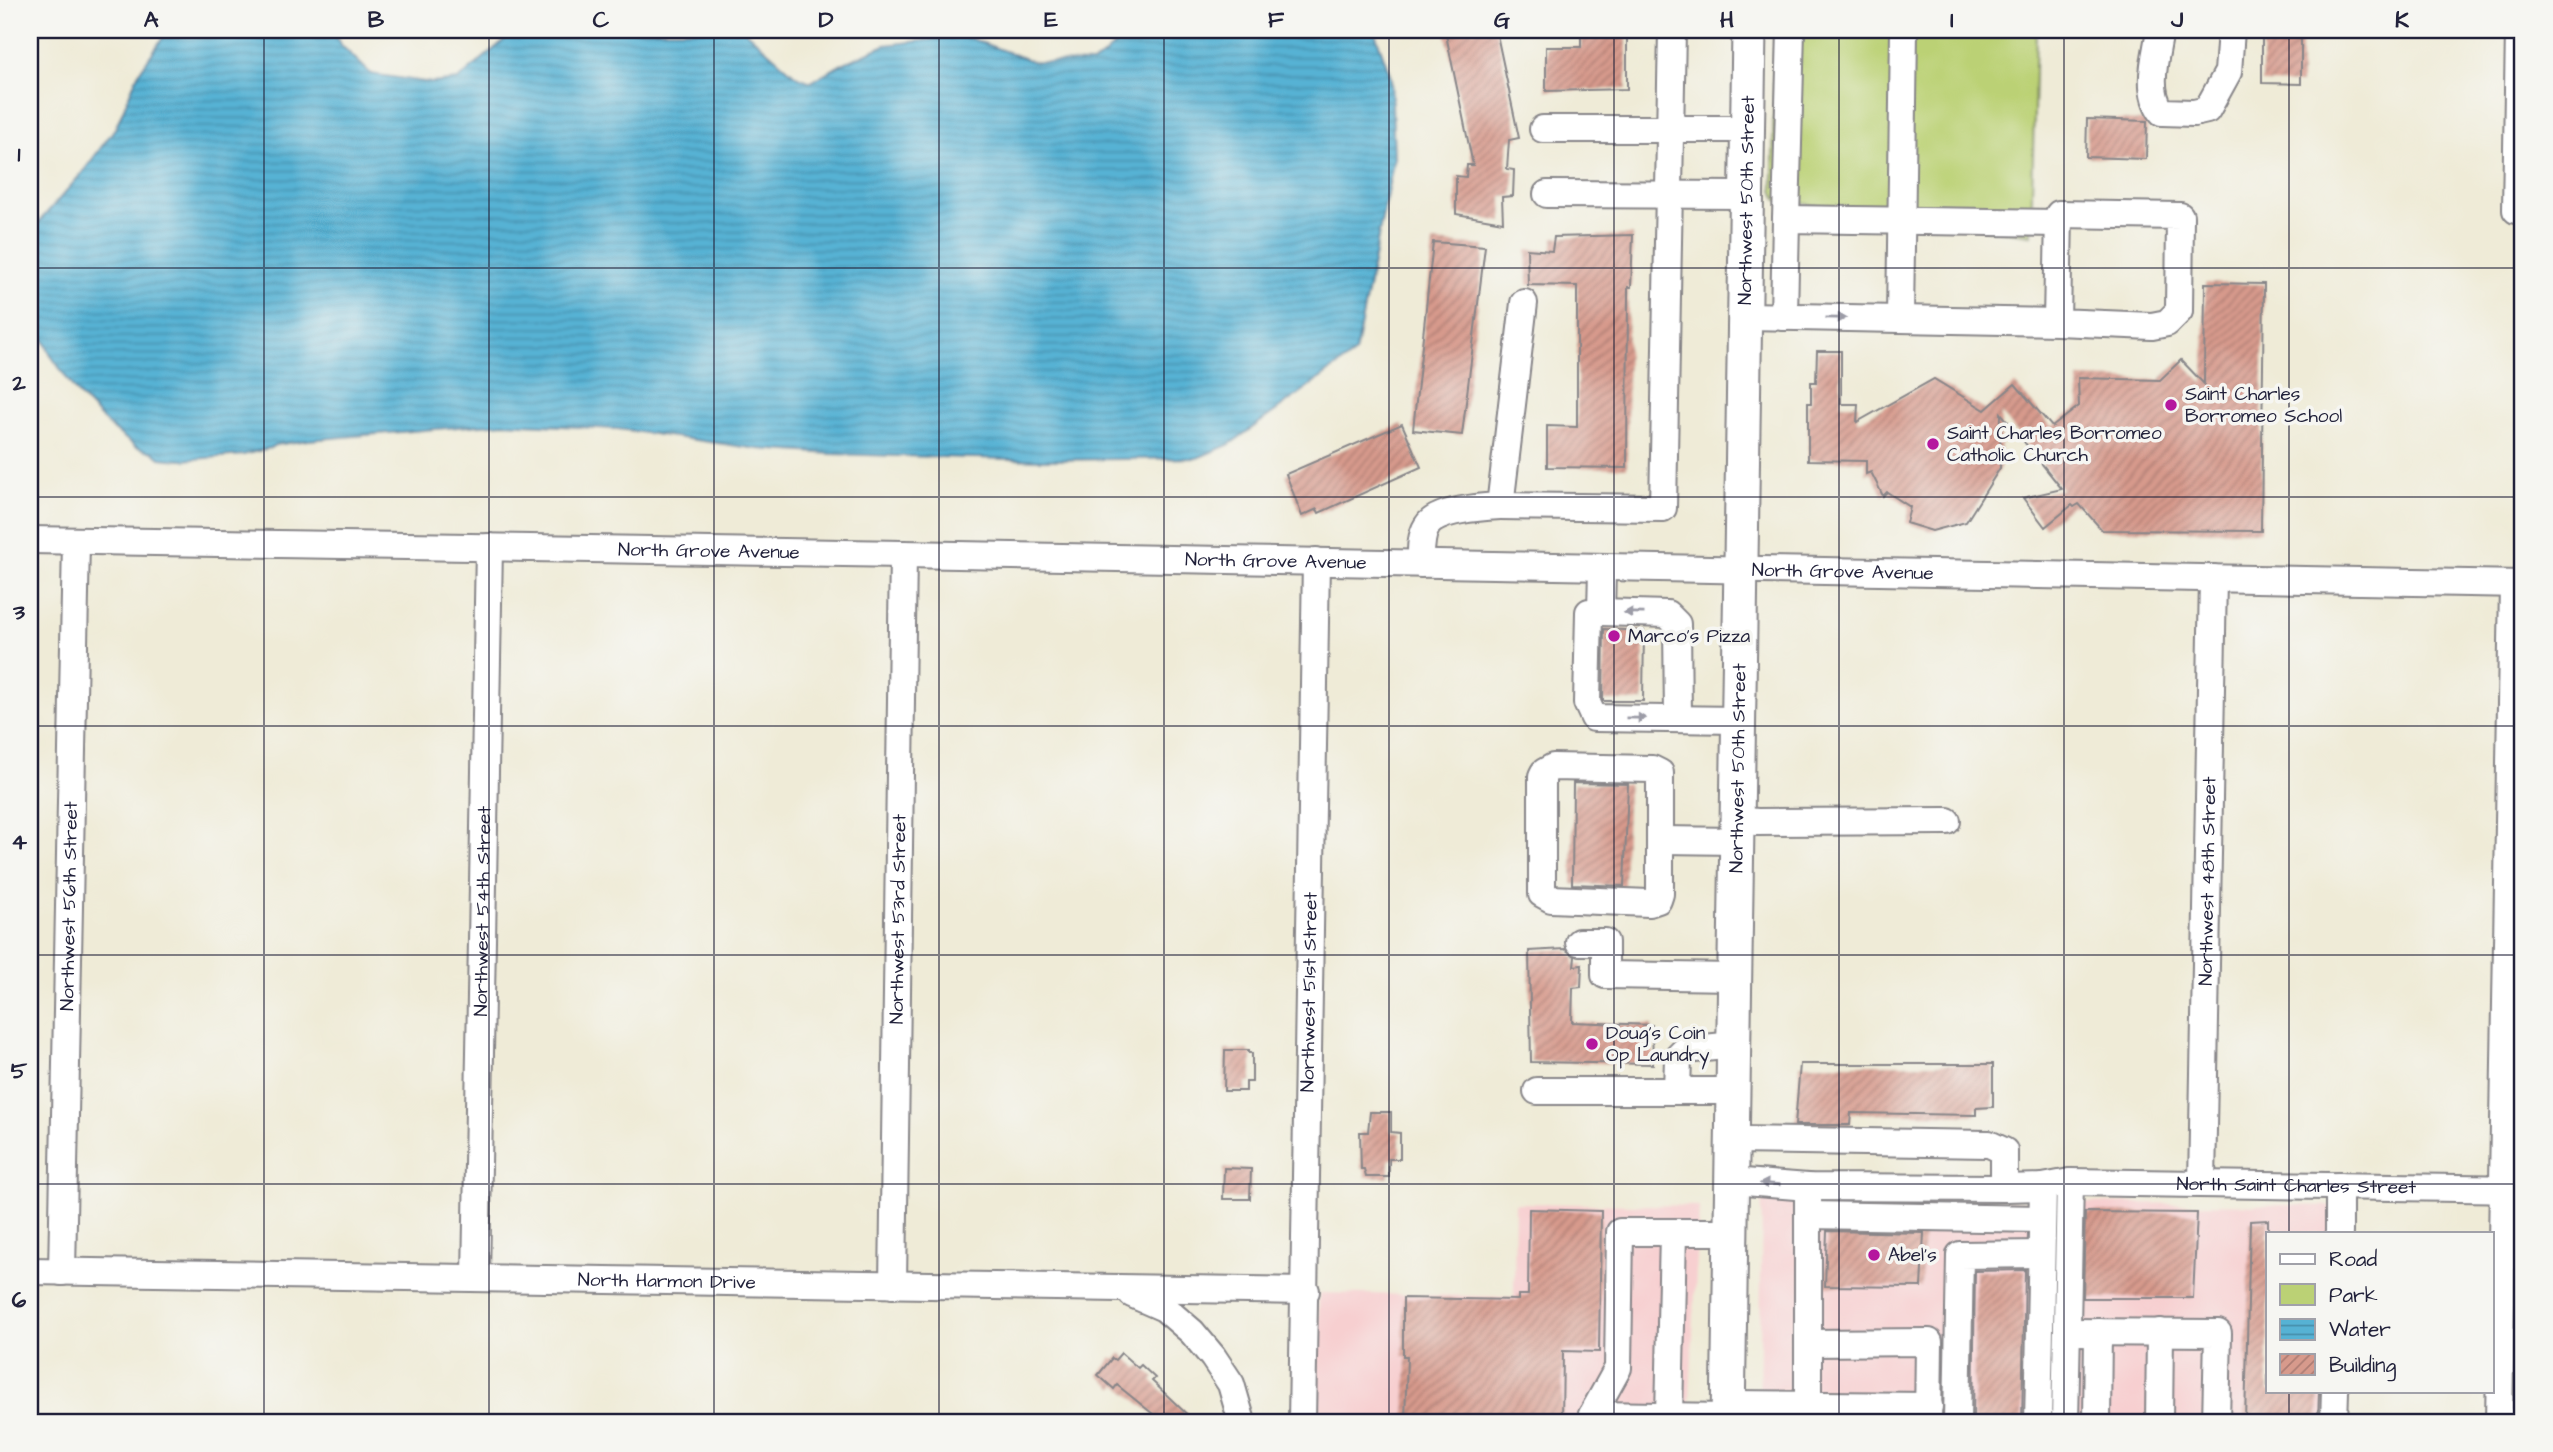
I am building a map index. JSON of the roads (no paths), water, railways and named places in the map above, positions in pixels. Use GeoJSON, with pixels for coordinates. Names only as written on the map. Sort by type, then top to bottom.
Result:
{"type":"FeatureCollection","features":[{"type":"Feature","properties":{"kind":"main road","name":"Northwest 50th Street"},"geometry":{"type":"LineString","coordinates":[[1728,1415],[1749,30]]}},
{"type":"Feature","properties":{"kind":"street"},"geometry":{"type":"LineString","coordinates":[[1421,564],[1423,536],[1427,525],[1434,518],[1474,507],[1663,508],[1672,30]]}},
{"type":"Feature","properties":{"kind":"street"},"geometry":{"type":"LineString","coordinates":[[1784,317],[1791,30]]}},
{"type":"Feature","properties":{"kind":"street"},"geometry":{"type":"LineString","coordinates":[[1900,319],[1904,30]]}},
{"type":"Feature","properties":{"kind":"street"},"geometry":{"type":"LineString","coordinates":[[2160,30],[2154,66],[2153,101],[2162,112],[2194,113],[2207,110],[2228,72],[2231,30]]}},
{"type":"Feature","properties":{"kind":"street"},"geometry":{"type":"LineString","coordinates":[[2516,210],[2519,30]]}},
{"type":"Feature","properties":{"kind":"street"},"geometry":{"type":"LineString","coordinates":[[1543,129],[1748,129]]}},
{"type":"Feature","properties":{"kind":"street"},"geometry":{"type":"LineString","coordinates":[[1547,194],[1746,195]]}},
{"type":"Feature","properties":{"kind":"street"},"geometry":{"type":"LineString","coordinates":[[1743,316],[2152,326],[2166,323],[2179,312],[2180,216],[2059,214],[2057,322]]}},
{"type":"Feature","properties":{"kind":"street"},"geometry":{"type":"LineString","coordinates":[[1787,219],[2059,223]]}},
{"type":"Feature","properties":{"kind":"street"},"geometry":{"type":"LineString","coordinates":[[1500,506],[1524,303]]}},
{"type":"Feature","properties":{"kind":"street","name":"North Grove Avenue"},"geometry":{"type":"LineString","coordinates":[[30,540],[2518,584]]}},
{"type":"Feature","properties":{"kind":"street","name":"Northwest 56th Street"},"geometry":{"type":"LineString","coordinates":[[62,1272],[76,541]]}},
{"type":"Feature","properties":{"kind":"street","name":"Northwest 54th Street"},"geometry":{"type":"LineString","coordinates":[[476,1277],[489,547]]}},
{"type":"Feature","properties":{"kind":"street","name":"Northwest 53rd Street"},"geometry":{"type":"LineString","coordinates":[[893,1285],[903,554]]}},
{"type":"Feature","properties":{"kind":"street","name":"Northwest 51st Street"},"geometry":{"type":"LineString","coordinates":[[1302,1422],[1316,561]]}},
{"type":"Feature","properties":{"kind":"street"},"geometry":{"type":"LineString","coordinates":[[1601,612],[1602,568]]}},
{"type":"Feature","properties":{"kind":"street","name":"Northwest 48th Street"},"geometry":{"type":"LineString","coordinates":[[2202,1184],[2213,578]]}},
{"type":"Feature","properties":{"kind":"street"},"geometry":{"type":"LineString","coordinates":[[2499,1422],[2513,1189],[2518,584]]}},
{"type":"Feature","properties":{"kind":"street"},"geometry":{"type":"LineString","coordinates":[[1678,718],[1677,624],[1667,614],[1589,612],[1587,703],[1594,718],[1739,720]]}},
{"type":"Feature","properties":{"kind":"street"},"geometry":{"type":"LineString","coordinates":[[1553,767],[1657,770],[1662,778],[1661,840],[1658,900],[1649,903],[1551,900],[1542,894],[1540,888],[1544,772],[1553,767]]}},
{"type":"Feature","properties":{"kind":"street"},"geometry":{"type":"LineString","coordinates":[[1661,840],[1737,831],[1757,822],[1947,821]]}},
{"type":"Feature","properties":{"kind":"street"},"geometry":{"type":"LineString","coordinates":[[1579,942],[1605,942],[1605,975],[1735,977]]}},
{"type":"Feature","properties":{"kind":"street"},"geometry":{"type":"LineString","coordinates":[[1677,1091],[1678,1057],[1685,1050],[1734,1045]]}},
{"type":"Feature","properties":{"kind":"street"},"geometry":{"type":"LineString","coordinates":[[1537,1091],[1733,1091]]}},
{"type":"Feature","properties":{"kind":"street"},"geometry":{"type":"LineString","coordinates":[[1732,1140],[1989,1144],[2004,1151],[2004,1188]]}},
{"type":"Feature","properties":{"kind":"street","name":"North Saint Charles Street"},"geometry":{"type":"LineString","coordinates":[[1731,1181],[1808,1187],[2004,1188],[2043,1187],[2070,1182],[2513,1189]]}},
{"type":"Feature","properties":{"kind":"street"},"geometry":{"type":"LineString","coordinates":[[2065,1422],[2070,1182]]}},
{"type":"Feature","properties":{"kind":"street"},"geometry":{"type":"LineString","coordinates":[[2339,1186],[2339,1232]]}},
{"type":"Feature","properties":{"kind":"street"},"geometry":{"type":"LineString","coordinates":[[1808,1187],[1808,1414]]}},
{"type":"Feature","properties":{"kind":"street"},"geometry":{"type":"LineString","coordinates":[[2038,1422],[2043,1187]]}},
{"type":"Feature","properties":{"kind":"street"},"geometry":{"type":"LineString","coordinates":[[1808,1215],[2041,1219]]}},
{"type":"Feature","properties":{"kind":"street"},"geometry":{"type":"LineString","coordinates":[[1731,1232],[1620,1232],[1618,1368],[1591,1418],[1928,1414],[1929,1342],[1808,1343]]}},
{"type":"Feature","properties":{"kind":"street"},"geometry":{"type":"LineString","coordinates":[[1670,1416],[1673,1232]]}},
{"type":"Feature","properties":{"kind":"street"},"geometry":{"type":"LineString","coordinates":[[1957,1422],[1960,1255],[2041,1254]]}},
{"type":"Feature","properties":{"kind":"street","name":"North Harmon Drive"},"geometry":{"type":"LineString","coordinates":[[30,1271],[1306,1291]]}},
{"type":"Feature","properties":{"kind":"street"},"geometry":{"type":"LineString","coordinates":[[1120,1288],[1164,1308],[1192,1332],[1213,1357],[1230,1384],[1242,1422]]}},
{"type":"Feature","properties":{"kind":"street"},"geometry":{"type":"LineString","coordinates":[[2067,1332],[2218,1333],[2216,1422]]}},
{"type":"Feature","properties":{"kind":"street"},"geometry":{"type":"LineString","coordinates":[[2097,1422],[2098,1332]]}},
{"type":"Feature","properties":{"kind":"street"},"geometry":{"type":"LineString","coordinates":[[2158,1422],[2160,1332]]}},
{"type":"Feature","properties":{"kind":"street"},"geometry":{"type":"LineString","coordinates":[[2334,1422],[2335,1392]]}},
{"type":"Feature","properties":{"kind":"water"},"geometry":{"type":"Polygon","coordinates":[[[168,30],[331,30],[342,46],[371,74],[432,83],[458,80],[516,30],[744,30],[796,76],[811,82],[842,64],[885,45],[964,36],[1034,62],[1093,63],[1131,30],[1374,30],[1391,77],[1394,158],[1355,353],[1230,444],[1197,458],[1044,460],[832,454],[759,449],[618,429],[504,423],[308,440],[275,445],[243,455],[181,460],[160,458],[153,452],[135,446],[108,425],[77,393],[50,354],[30,308],[30,232],[83,172],[116,127],[138,74],[168,30]]]}},
{"type":"Feature","properties":{"kind":"place","name":"Saint Charles Borromeo School"},"geometry":{"type":"Point","coordinates":[2171,405]}},
{"type":"Feature","properties":{"kind":"place","name":"Saint Charles Borromeo Catholic Church"},"geometry":{"type":"Point","coordinates":[1933,444]}},
{"type":"Feature","properties":{"kind":"place","name":"Marco's Pizza"},"geometry":{"type":"Point","coordinates":[1614,636]}},
{"type":"Feature","properties":{"kind":"place","name":"Doug's Coin Op Laundry"},"geometry":{"type":"Point","coordinates":[1592,1044]}},
{"type":"Feature","properties":{"kind":"place","name":"Abel's"},"geometry":{"type":"Point","coordinates":[1874,1255]}}]}
